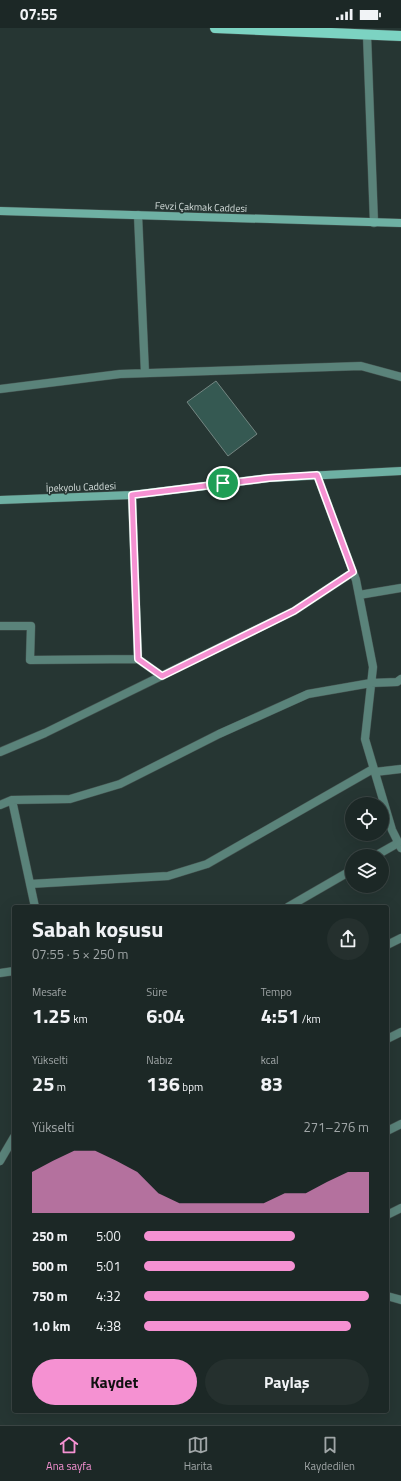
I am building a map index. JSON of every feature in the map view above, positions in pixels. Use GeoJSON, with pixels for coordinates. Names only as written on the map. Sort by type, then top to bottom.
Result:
{"type":"FeatureCollection","features":[{"type":"Feature","properties":{"kind":"main road"},"geometry":{"type":"LineString","coordinates":[[215,28],[401,36]]}},
{"type":"Feature","properties":{"kind":"street"},"geometry":{"type":"LineString","coordinates":[[367,35],[374,223]]}},
{"type":"Feature","properties":{"kind":"street","name":"Fevzi Çakmak Caddesi"},"geometry":{"type":"LineString","coordinates":[[0,211],[401,223]]}},
{"type":"Feature","properties":{"kind":"street"},"geometry":{"type":"LineString","coordinates":[[138,215],[145,373]]}},
{"type":"Feature","properties":{"kind":"street"},"geometry":{"type":"LineString","coordinates":[[0,390],[120,374],[145,373],[361,366],[401,377]]}},
{"type":"Feature","properties":{"kind":"street","name":"İpekyolu Caddesi"},"geometry":{"type":"LineString","coordinates":[[0,500],[132,495],[269,478],[401,471]]}},
{"type":"Feature","properties":{"kind":"street"},"geometry":{"type":"LineString","coordinates":[[317,475],[353,572],[373,667],[365,739],[392,830],[400,846],[389,850]]}},
{"type":"Feature","properties":{"kind":"street"},"geometry":{"type":"LineString","coordinates":[[132,495],[138,659]]}},
{"type":"Feature","properties":{"kind":"street"},"geometry":{"type":"LineString","coordinates":[[0,752],[45,733],[294,611],[353,572]]}},
{"type":"Feature","properties":{"kind":"street"},"geometry":{"type":"LineString","coordinates":[[359,595],[401,588]]}},
{"type":"Feature","properties":{"kind":"street"},"geometry":{"type":"LineString","coordinates":[[0,626],[31,626],[30,660],[138,659],[162,676]]}},
{"type":"Feature","properties":{"kind":"street"},"geometry":{"type":"LineString","coordinates":[[0,805],[12,800],[70,798],[120,784],[219,734],[308,694],[372,683],[397,682],[401,679]]}},
{"type":"Feature","properties":{"kind":"street"},"geometry":{"type":"LineString","coordinates":[[30,884],[168,876],[206,864],[374,771],[401,769]]}},
{"type":"Feature","properties":{"kind":"street"},"geometry":{"type":"LineString","coordinates":[[12,800],[34,905]]}},
{"type":"Feature","properties":{"kind":"street"},"geometry":{"type":"LineString","coordinates":[[291,905],[345,874]]}},
{"type":"Feature","properties":{"kind":"street"},"geometry":{"type":"LineString","coordinates":[[389,944],[401,938]]}},
{"type":"Feature","properties":{"kind":"street"},"geometry":{"type":"LineString","coordinates":[[0,973],[12,972]]}},
{"type":"Feature","properties":{"kind":"street"},"geometry":{"type":"LineString","coordinates":[[389,1038],[401,1032]]}},
{"type":"Feature","properties":{"kind":"street"},"geometry":{"type":"LineString","coordinates":[[389,1130],[401,1124]]}},
{"type":"Feature","properties":{"kind":"street"},"geometry":{"type":"LineString","coordinates":[[0,1161],[12,1140]]}},
{"type":"Feature","properties":{"kind":"street"},"geometry":{"type":"LineString","coordinates":[[389,1214],[401,1208]]}},
{"type":"Feature","properties":{"kind":"street"},"geometry":{"type":"LineString","coordinates":[[389,1297],[401,1300]]}},
{"type":"Feature","properties":{"kind":"building"},"geometry":{"type":"Polygon","coordinates":[[[216,381],[257,434],[228,456],[187,402],[216,381]]]}},
{"type":"Feature","properties":{"kind":"route"},"geometry":{"type":"LineString","coordinates":[[317,475],[353,572],[294,611],[162,676],[138,659],[132,495],[223,483],[317,475]]}}]}
